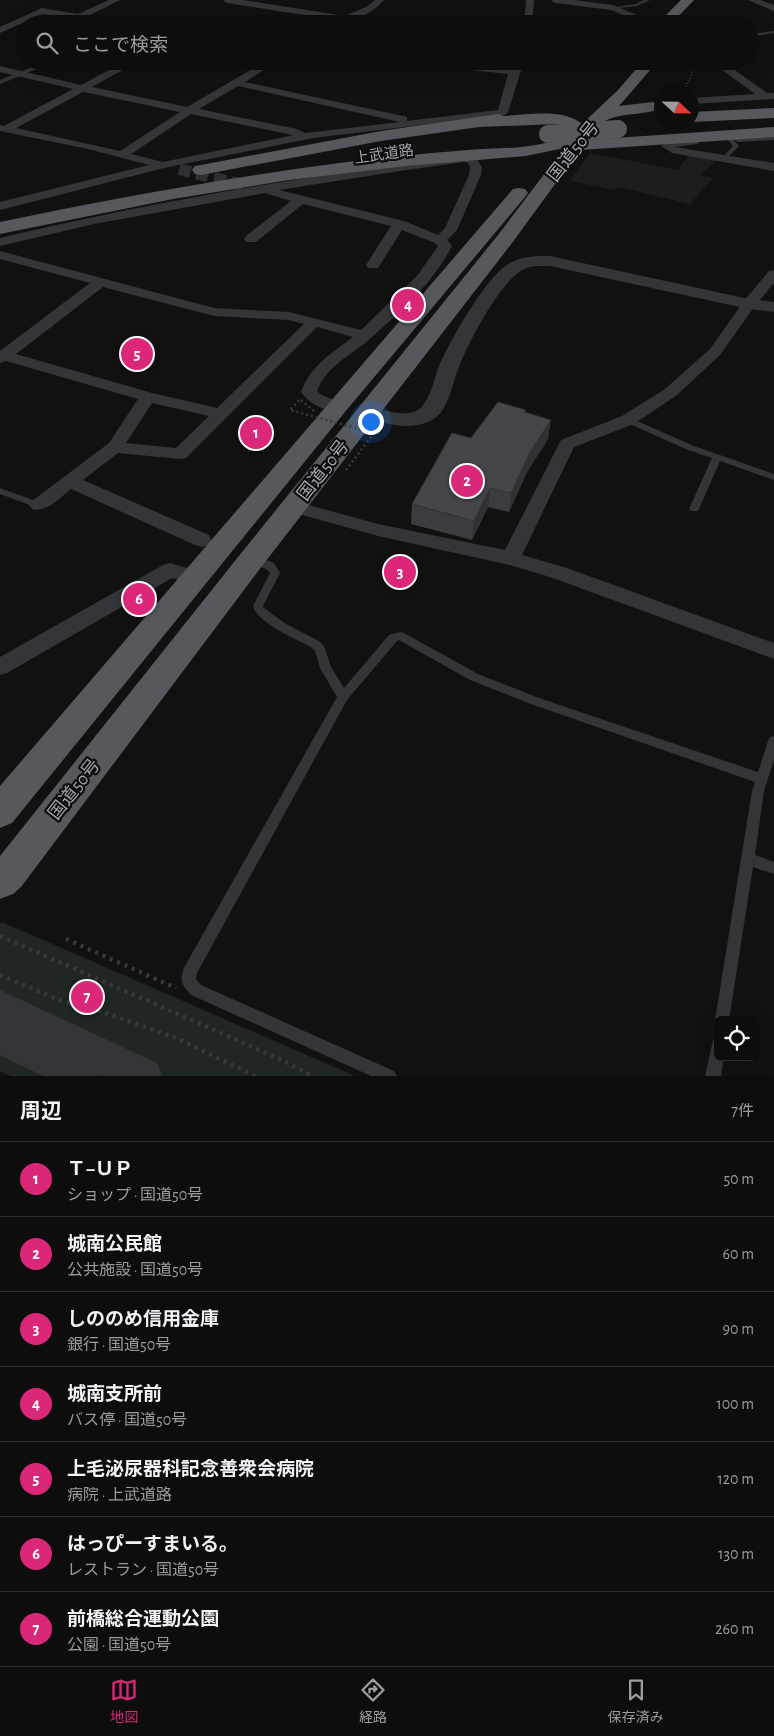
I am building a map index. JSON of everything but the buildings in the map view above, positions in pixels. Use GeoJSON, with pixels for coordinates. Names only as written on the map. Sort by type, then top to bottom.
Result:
{"type":"FeatureCollection","features":[{"type":"Feature","properties":{"kind":"highway"},"geometry":{"type":"LineString","coordinates":[[672,15],[688,0]]}},
{"type":"Feature","properties":{"kind":"highway"},"geometry":{"type":"LineString","coordinates":[[689,15],[704,0]]}},
{"type":"Feature","properties":{"kind":"highway","name":"国道50号"},"geometry":{"type":"LineString","coordinates":[[0,812],[196,578],[326,409],[576,125],[640,70]]}},
{"type":"Feature","properties":{"kind":"highway"},"geometry":{"type":"LineString","coordinates":[[616,89],[632,103],[654,110]]}},
{"type":"Feature","properties":{"kind":"highway"},"geometry":{"type":"LineString","coordinates":[[699,104],[771,99]]}},
{"type":"Feature","properties":{"kind":"highway"},"geometry":{"type":"LineString","coordinates":[[0,226],[216,186],[356,166],[505,151],[609,112],[654,111]]}},
{"type":"Feature","properties":{"kind":"highway","name":"上武道路"},"geometry":{"type":"LineString","coordinates":[[620,125],[654,113]]}},
{"type":"Feature","properties":{"kind":"highway"},"geometry":{"type":"LineString","coordinates":[[699,117],[774,113]]}},
{"type":"Feature","properties":{"kind":"highway","name":"上武道路"},"geometry":{"type":"LineString","coordinates":[[0,218],[142,188],[320,155],[435,139],[576,125],[774,120]]}},
{"type":"Feature","properties":{"kind":"highway"},"geometry":{"type":"LineString","coordinates":[[0,218],[96,193],[226,165],[381,136],[480,122],[576,125],[678,139]]}},
{"type":"Feature","properties":{"kind":"highway"},"geometry":{"type":"LineString","coordinates":[[576,125],[614,137],[678,139],[727,137],[774,132]]}},
{"type":"Feature","properties":{"kind":"highway","name":"国道50号"},"geometry":{"type":"LineString","coordinates":[[0,882],[8,875],[252,559],[565,161],[576,125]]}},
{"type":"Feature","properties":{"kind":"highway","name":"上武道路"},"geometry":{"type":"LineString","coordinates":[[0,226],[126,196],[275,170],[576,125]]}},
{"type":"Feature","properties":{"kind":"highway"},"geometry":{"type":"LineString","coordinates":[[505,151],[532,158],[537,164]]}},
{"type":"Feature","properties":{"kind":"street"},"geometry":{"type":"LineString","coordinates":[[83,15],[116,0]]}},
{"type":"Feature","properties":{"kind":"street"},"geometry":{"type":"LineString","coordinates":[[227,0],[325,15]]}},
{"type":"Feature","properties":{"kind":"street"},"geometry":{"type":"LineString","coordinates":[[353,15],[369,9],[380,0]]}},
{"type":"Feature","properties":{"kind":"street"},"geometry":{"type":"LineString","coordinates":[[529,15],[530,0]]}},
{"type":"Feature","properties":{"kind":"street"},"geometry":{"type":"LineString","coordinates":[[555,0],[610,8],[629,15]]}},
{"type":"Feature","properties":{"kind":"street"},"geometry":{"type":"LineString","coordinates":[[752,0],[774,8]]}},
{"type":"Feature","properties":{"kind":"street"},"geometry":{"type":"LineString","coordinates":[[34,15],[42,11],[73,15]]}},
{"type":"Feature","properties":{"kind":"street"},"geometry":{"type":"LineString","coordinates":[[7,16],[15,17]]}},
{"type":"Feature","properties":{"kind":"street"},"geometry":{"type":"LineString","coordinates":[[0,30],[15,23]]}},
{"type":"Feature","properties":{"kind":"street"},"geometry":{"type":"LineString","coordinates":[[0,69],[84,89],[191,109],[297,132],[303,136]]}},
{"type":"Feature","properties":{"kind":"street"},"geometry":{"type":"LineString","coordinates":[[3,128],[84,89],[118,70]]}},
{"type":"Feature","properties":{"kind":"street"},"geometry":{"type":"LineString","coordinates":[[123,154],[191,109],[259,70]]}},
{"type":"Feature","properties":{"kind":"street"},"geometry":{"type":"LineString","coordinates":[[0,206],[164,165],[303,136],[503,112],[514,72],[496,70]]}},
{"type":"Feature","properties":{"kind":"street"},"geometry":{"type":"LineString","coordinates":[[728,70],[771,99]]}},
{"type":"Feature","properties":{"kind":"street"},"geometry":{"type":"LineString","coordinates":[[238,83],[414,122]]}},
{"type":"Feature","properties":{"kind":"street"},"geometry":{"type":"LineString","coordinates":[[699,101],[771,99]]}},
{"type":"Feature","properties":{"kind":"street"},"geometry":{"type":"LineString","coordinates":[[3,128],[123,154],[179,169]]}},
{"type":"Feature","properties":{"kind":"street"},"geometry":{"type":"LineString","coordinates":[[774,138],[727,137],[674,143],[667,146],[672,150],[774,167]]}},
{"type":"Feature","properties":{"kind":"street"},"geometry":{"type":"LineString","coordinates":[[0,242],[94,220],[261,190],[416,165],[472,160],[476,167],[474,179],[450,230],[440,240]]}},
{"type":"Feature","properties":{"kind":"street"},"geometry":{"type":"LineString","coordinates":[[246,186],[399,224],[440,240],[445,246],[442,255],[426,274],[365,336],[322,370],[311,382],[309,392],[326,409]]}},
{"type":"Feature","properties":{"kind":"street"},"geometry":{"type":"LineString","coordinates":[[251,239],[302,199]]}},
{"type":"Feature","properties":{"kind":"street"},"geometry":{"type":"LineString","coordinates":[[373,265],[399,224]]}},
{"type":"Feature","properties":{"kind":"street"},"geometry":{"type":"LineString","coordinates":[[0,254],[214,312],[289,316],[365,336]]}},
{"type":"Feature","properties":{"kind":"street"},"geometry":{"type":"LineString","coordinates":[[368,413],[394,420],[410,420],[429,412],[436,400],[454,352],[492,293],[507,273],[517,265],[550,261],[749,304],[774,307]]}},
{"type":"Feature","properties":{"kind":"street"},"geometry":{"type":"LineString","coordinates":[[511,558],[567,444],[628,420],[671,392],[715,352],[749,304],[774,274]]}},
{"type":"Feature","properties":{"kind":"street"},"geometry":{"type":"LineString","coordinates":[[1,356],[101,282]]}},
{"type":"Feature","properties":{"kind":"street"},"geometry":{"type":"LineString","coordinates":[[116,447],[180,454],[314,322]]}},
{"type":"Feature","properties":{"kind":"street"},"geometry":{"type":"LineString","coordinates":[[1,356],[148,397],[220,414]]}},
{"type":"Feature","properties":{"kind":"street"},"geometry":{"type":"LineString","coordinates":[[38,505],[116,447],[148,397]]}},
{"type":"Feature","properties":{"kind":"street"},"geometry":{"type":"LineString","coordinates":[[71,482],[202,540]]}},
{"type":"Feature","properties":{"kind":"street"},"geometry":{"type":"LineString","coordinates":[[294,507],[378,530],[511,558],[560,573],[774,651]]}},
{"type":"Feature","properties":{"kind":"street"},"geometry":{"type":"LineString","coordinates":[[0,667],[170,570],[196,578]]}},
{"type":"Feature","properties":{"kind":"street"},"geometry":{"type":"LineString","coordinates":[[0,1008],[144,1076]]}},
{"type":"Feature","properties":{"kind":"street"},"geometry":{"type":"LineString","coordinates":[[0,1036],[82,1076]]}},
{"type":"Feature","properties":{"kind":"lane"},"geometry":{"type":"LineString","coordinates":[[610,8],[637,5],[648,0]]}},
{"type":"Feature","properties":{"kind":"lane"},"geometry":{"type":"LineString","coordinates":[[759,34],[774,32]]}},
{"type":"Feature","properties":{"kind":"lane"},"geometry":{"type":"LineString","coordinates":[[0,82],[28,70]]}},
{"type":"Feature","properties":{"kind":"lane"},"geometry":{"type":"LineString","coordinates":[[724,159],[736,146],[727,137]]}},
{"type":"Feature","properties":{"kind":"lane"},"geometry":{"type":"LineString","coordinates":[[628,420],[691,448],[774,477]]}},
{"type":"Feature","properties":{"kind":"lane"},"geometry":{"type":"LineString","coordinates":[[694,509],[717,457]]}},
{"type":"Feature","properties":{"kind":"lane"},"geometry":{"type":"LineString","coordinates":[[0,491],[38,505]]}},
{"type":"Feature","properties":{"kind":"lane"},"geometry":{"type":"LineString","coordinates":[[252,559],[270,566],[275,573],[258,606],[259,610],[282,627],[315,644],[320,649],[326,668],[343,697]]}},
{"type":"Feature","properties":{"kind":"lane"},"geometry":{"type":"LineString","coordinates":[[389,1076],[196,990],[188,982],[190,971],[343,697],[393,638],[400,636],[474,677],[761,779]]}},
{"type":"Feature","properties":{"kind":"lane"},"geometry":{"type":"LineString","coordinates":[[723,1016],[761,779],[774,741]]}},
{"type":"Feature","properties":{"kind":"lane"},"geometry":{"type":"LineString","coordinates":[[748,859],[774,868]]}},
{"type":"Feature","properties":{"kind":"lane"},"geometry":{"type":"LineString","coordinates":[[713,1076],[715,1061]]}},
{"type":"Feature","properties":{"kind":"path"},"geometry":{"type":"LineString","coordinates":[[686,85],[694,70]]}},
{"type":"Feature","properties":{"kind":"path"},"geometry":{"type":"LineString","coordinates":[[326,409],[300,399],[290,410],[374,433],[346,470]]}},
{"type":"Feature","properties":{"kind":"path"},"geometry":{"type":"LineString","coordinates":[[0,936],[282,1060],[312,1076]]}},
{"type":"Feature","properties":{"kind":"path"},"geometry":{"type":"LineString","coordinates":[[66,939],[177,988],[188,982]]}},
{"type":"Feature","properties":{"kind":"path"},"geometry":{"type":"LineString","coordinates":[[0,975],[62,1001],[117,1017],[176,1038],[255,1076]]}},
{"type":"Feature","properties":{"kind":"shaded area"},"geometry":{"type":"Polygon","coordinates":[[[590,153],[678,170],[690,154],[718,159],[700,175],[713,178],[690,204],[618,187],[614,190],[570,181],[590,153]]]}},
{"type":"Feature","properties":{"kind":"shaded area"},"geometry":{"type":"Polygon","coordinates":[[[2,922],[355,1076],[11,1076],[0,1071],[0,924],[2,922]]]}},
{"type":"Feature","properties":{"kind":"tunnel"},"geometry":{"type":"LineString","coordinates":[[179,169],[246,186]]}},
{"type":"Feature","properties":{"kind":"place","name":"城南支所前"},"geometry":{"type":"Point","coordinates":[408,305]}},
{"type":"Feature","properties":{"kind":"place","name":"上毛泌尿器科記念善衆会病院"},"geometry":{"type":"Point","coordinates":[137,354]}},
{"type":"Feature","properties":{"kind":"place","name":"Ｔ−ＵＰ"},"geometry":{"type":"Point","coordinates":[256,433]}},
{"type":"Feature","properties":{"kind":"place","name":"城南公民館"},"geometry":{"type":"Point","coordinates":[467,481]}},
{"type":"Feature","properties":{"kind":"place","name":"しののめ信用金庫"},"geometry":{"type":"Point","coordinates":[400,572]}},
{"type":"Feature","properties":{"kind":"place","name":"はっぴーすまいる。"},"geometry":{"type":"Point","coordinates":[139,599]}},
{"type":"Feature","properties":{"kind":"place","name":"前橋総合運動公園"},"geometry":{"type":"Point","coordinates":[87,997]}}]}
